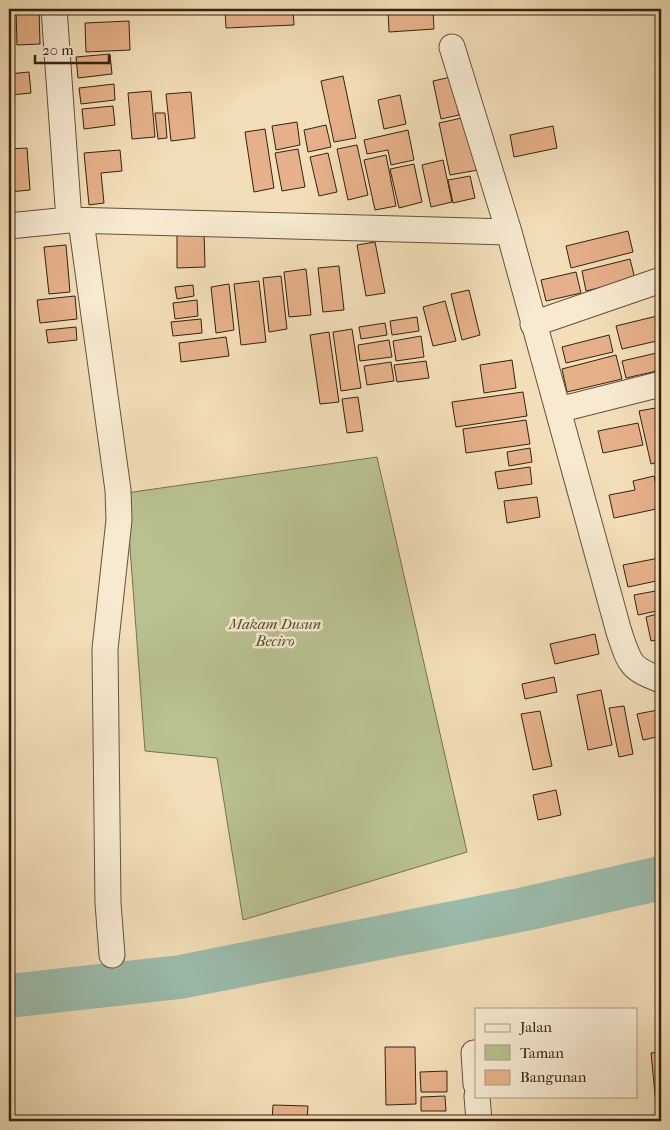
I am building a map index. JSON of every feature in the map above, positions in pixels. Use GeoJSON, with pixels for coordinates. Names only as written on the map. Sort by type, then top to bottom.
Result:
{"type":"FeatureCollection","features":[{"type":"Feature","properties":{"kind":"street"},"geometry":{"type":"LineString","coordinates":[[54,9],[75,221],[118,490],[119,520],[105,649],[108,903],[112,956]]}},
{"type":"Feature","properties":{"kind":"street"},"geometry":{"type":"LineString","coordinates":[[452,47],[509,232],[619,632],[628,658],[640,672],[661,680]]}},
{"type":"Feature","properties":{"kind":"street"},"geometry":{"type":"LineString","coordinates":[[9,226],[75,221],[509,232]]}},
{"type":"Feature","properties":{"kind":"street"},"geometry":{"type":"LineString","coordinates":[[534,324],[661,280]]}},
{"type":"Feature","properties":{"kind":"street"},"geometry":{"type":"LineString","coordinates":[[558,410],[661,384]]}},
{"type":"Feature","properties":{"kind":"street"},"geometry":{"type":"LineString","coordinates":[[474,1053],[475,1068]]}},
{"type":"Feature","properties":{"kind":"street"},"geometry":{"type":"LineString","coordinates":[[461,1121],[479,1121],[477,1098]]}},
{"type":"Feature","properties":{"kind":"green space","name":"Makam Dusun Beciro"},"geometry":{"type":"Polygon","coordinates":[[[377,457],[467,852],[243,920],[217,758],[145,751],[126,493],[377,457]]]}},
{"type":"Feature","properties":{"kind":"building"},"geometry":{"type":"Polygon","coordinates":[[[10,9],[11,48],[9,48],[10,9]]]}},
{"type":"Feature","properties":{"kind":"building"},"geometry":{"type":"Polygon","coordinates":[[[16,9],[39,9],[40,44],[17,45],[16,9]]]}},
{"type":"Feature","properties":{"kind":"building"},"geometry":{"type":"Polygon","coordinates":[[[225,9],[293,9],[294,25],[226,28],[225,9]]]}},
{"type":"Feature","properties":{"kind":"building"},"geometry":{"type":"Polygon","coordinates":[[[388,9],[433,9],[434,29],[389,32],[388,9]]]}},
{"type":"Feature","properties":{"kind":"building"},"geometry":{"type":"Polygon","coordinates":[[[129,21],[130,50],[86,52],[85,23],[129,21]]]}},
{"type":"Feature","properties":{"kind":"building"},"geometry":{"type":"Polygon","coordinates":[[[110,54],[112,74],[78,78],[76,57],[110,54]]]}},
{"type":"Feature","properties":{"kind":"building"},"geometry":{"type":"Polygon","coordinates":[[[29,72],[31,93],[11,95],[13,113],[9,113],[9,74],[29,72]]]}},
{"type":"Feature","properties":{"kind":"building"},"geometry":{"type":"Polygon","coordinates":[[[343,76],[356,138],[334,142],[321,81],[343,76]]]}},
{"type":"Feature","properties":{"kind":"building"},"geometry":{"type":"Polygon","coordinates":[[[451,77],[459,115],[441,119],[433,81],[451,77]]]}},
{"type":"Feature","properties":{"kind":"building"},"geometry":{"type":"Polygon","coordinates":[[[114,84],[115,100],[81,104],[79,88],[114,84]]]}},
{"type":"Feature","properties":{"kind":"building"},"geometry":{"type":"Polygon","coordinates":[[[151,91],[155,137],[132,139],[128,93],[151,91]]]}},
{"type":"Feature","properties":{"kind":"building"},"geometry":{"type":"Polygon","coordinates":[[[191,92],[195,138],[171,141],[166,94],[191,92]]]}},
{"type":"Feature","properties":{"kind":"building"},"geometry":{"type":"Polygon","coordinates":[[[400,95],[406,124],[384,129],[378,100],[400,95]]]}},
{"type":"Feature","properties":{"kind":"building"},"geometry":{"type":"Polygon","coordinates":[[[113,106],[115,125],[84,129],[82,109],[113,106]]]}},
{"type":"Feature","properties":{"kind":"building"},"geometry":{"type":"Polygon","coordinates":[[[155,113],[165,113],[167,138],[158,139],[155,113]]]}},
{"type":"Feature","properties":{"kind":"building"},"geometry":{"type":"Polygon","coordinates":[[[466,117],[478,170],[450,175],[439,123],[466,117]]]}},
{"type":"Feature","properties":{"kind":"building"},"geometry":{"type":"Polygon","coordinates":[[[297,122],[300,145],[276,150],[272,126],[297,122]]]}},
{"type":"Feature","properties":{"kind":"building"},"geometry":{"type":"Polygon","coordinates":[[[326,125],[331,147],[308,152],[304,130],[326,125]]]}},
{"type":"Feature","properties":{"kind":"building"},"geometry":{"type":"Polygon","coordinates":[[[553,126],[557,148],[514,157],[510,135],[553,126]]]}},
{"type":"Feature","properties":{"kind":"building"},"geometry":{"type":"Polygon","coordinates":[[[265,129],[274,188],[254,192],[245,132],[265,129]]]}},
{"type":"Feature","properties":{"kind":"building"},"geometry":{"type":"Polygon","coordinates":[[[408,130],[414,160],[391,165],[388,150],[367,154],[364,140],[408,130]]]}},
{"type":"Feature","properties":{"kind":"building"},"geometry":{"type":"Polygon","coordinates":[[[357,145],[368,195],[348,200],[337,149],[357,145]]]}},
{"type":"Feature","properties":{"kind":"building"},"geometry":{"type":"Polygon","coordinates":[[[27,148],[30,190],[9,192],[9,149],[27,148]]]}},
{"type":"Feature","properties":{"kind":"building"},"geometry":{"type":"Polygon","coordinates":[[[298,149],[305,187],[282,191],[275,153],[298,149]]]}},
{"type":"Feature","properties":{"kind":"building"},"geometry":{"type":"Polygon","coordinates":[[[120,150],[122,171],[101,173],[104,203],[89,205],[84,153],[120,150]]]}},
{"type":"Feature","properties":{"kind":"building"},"geometry":{"type":"Polygon","coordinates":[[[328,153],[337,192],[319,196],[310,157],[328,153]]]}},
{"type":"Feature","properties":{"kind":"building"},"geometry":{"type":"Polygon","coordinates":[[[386,155],[396,206],[375,210],[364,160],[386,155]]]}},
{"type":"Feature","properties":{"kind":"building"},"geometry":{"type":"Polygon","coordinates":[[[443,160],[452,202],[431,207],[422,165],[443,160]]]}},
{"type":"Feature","properties":{"kind":"building"},"geometry":{"type":"Polygon","coordinates":[[[414,164],[422,202],[399,208],[390,169],[414,164]]]}},
{"type":"Feature","properties":{"kind":"building"},"geometry":{"type":"Polygon","coordinates":[[[470,176],[475,198],[453,203],[448,180],[470,176]]]}},
{"type":"Feature","properties":{"kind":"building"},"geometry":{"type":"Polygon","coordinates":[[[204,230],[205,267],[177,268],[177,231],[204,230]]]}},
{"type":"Feature","properties":{"kind":"building"},"geometry":{"type":"Polygon","coordinates":[[[628,231],[633,252],[571,268],[566,246],[628,231]]]}},
{"type":"Feature","properties":{"kind":"building"},"geometry":{"type":"Polygon","coordinates":[[[375,242],[385,293],[366,296],[357,245],[375,242]]]}},
{"type":"Feature","properties":{"kind":"building"},"geometry":{"type":"Polygon","coordinates":[[[66,245],[70,292],[49,294],[44,247],[66,245]]]}},
{"type":"Feature","properties":{"kind":"building"},"geometry":{"type":"Polygon","coordinates":[[[630,259],[635,279],[586,291],[582,271],[630,259]]]}},
{"type":"Feature","properties":{"kind":"building"},"geometry":{"type":"Polygon","coordinates":[[[339,266],[344,310],[323,312],[318,268],[339,266]]]}},
{"type":"Feature","properties":{"kind":"building"},"geometry":{"type":"Polygon","coordinates":[[[306,269],[311,315],[289,317],[284,272],[306,269]]]}},
{"type":"Feature","properties":{"kind":"building"},"geometry":{"type":"Polygon","coordinates":[[[576,272],[581,293],[546,301],[541,280],[576,272]]]}},
{"type":"Feature","properties":{"kind":"building"},"geometry":{"type":"Polygon","coordinates":[[[281,276],[287,329],[269,332],[263,278],[281,276]]]}},
{"type":"Feature","properties":{"kind":"building"},"geometry":{"type":"Polygon","coordinates":[[[259,281],[266,342],[241,345],[234,284],[259,281]]]}},
{"type":"Feature","properties":{"kind":"building"},"geometry":{"type":"Polygon","coordinates":[[[229,284],[234,330],[216,333],[211,287],[229,284]]]}},
{"type":"Feature","properties":{"kind":"building"},"geometry":{"type":"Polygon","coordinates":[[[193,285],[194,296],[177,299],[175,287],[193,285]]]}},
{"type":"Feature","properties":{"kind":"building"},"geometry":{"type":"Polygon","coordinates":[[[469,290],[480,335],[462,340],[451,294],[469,290]]]}},
{"type":"Feature","properties":{"kind":"building"},"geometry":{"type":"Polygon","coordinates":[[[75,296],[77,319],[40,323],[37,300],[75,296]]]}},
{"type":"Feature","properties":{"kind":"building"},"geometry":{"type":"Polygon","coordinates":[[[197,300],[198,316],[175,319],[173,303],[197,300]]]}},
{"type":"Feature","properties":{"kind":"building"},"geometry":{"type":"Polygon","coordinates":[[[445,301],[456,341],[433,346],[423,307],[445,301]]]}},
{"type":"Feature","properties":{"kind":"building"},"geometry":{"type":"Polygon","coordinates":[[[661,315],[661,340],[622,349],[616,326],[661,315]]]}},
{"type":"Feature","properties":{"kind":"building"},"geometry":{"type":"Polygon","coordinates":[[[417,317],[419,331],[392,335],[390,321],[417,317]]]}},
{"type":"Feature","properties":{"kind":"building"},"geometry":{"type":"Polygon","coordinates":[[[201,319],[202,333],[173,336],[171,322],[201,319]]]}},
{"type":"Feature","properties":{"kind":"building"},"geometry":{"type":"Polygon","coordinates":[[[385,323],[387,335],[361,339],[359,327],[385,323]]]}},
{"type":"Feature","properties":{"kind":"building"},"geometry":{"type":"Polygon","coordinates":[[[76,327],[77,340],[48,343],[46,330],[76,327]]]}},
{"type":"Feature","properties":{"kind":"building"},"geometry":{"type":"Polygon","coordinates":[[[352,329],[361,388],[341,391],[333,332],[352,329]]]}},
{"type":"Feature","properties":{"kind":"building"},"geometry":{"type":"Polygon","coordinates":[[[329,332],[339,402],[320,404],[310,335],[329,332]]]}},
{"type":"Feature","properties":{"kind":"building"},"geometry":{"type":"Polygon","coordinates":[[[609,335],[613,352],[566,363],[562,347],[609,335]]]}},
{"type":"Feature","properties":{"kind":"building"},"geometry":{"type":"Polygon","coordinates":[[[421,336],[424,357],[396,361],[393,341],[421,336]]]}},
{"type":"Feature","properties":{"kind":"building"},"geometry":{"type":"Polygon","coordinates":[[[226,337],[229,356],[181,362],[179,343],[226,337]]]}},
{"type":"Feature","properties":{"kind":"building"},"geometry":{"type":"Polygon","coordinates":[[[389,340],[392,357],[360,361],[358,345],[389,340]]]}},
{"type":"Feature","properties":{"kind":"building"},"geometry":{"type":"Polygon","coordinates":[[[661,352],[661,370],[626,378],[622,361],[661,352]]]}},
{"type":"Feature","properties":{"kind":"building"},"geometry":{"type":"Polygon","coordinates":[[[616,355],[622,379],[567,392],[562,369],[616,355]]]}},
{"type":"Feature","properties":{"kind":"building"},"geometry":{"type":"Polygon","coordinates":[[[512,360],[516,388],[484,393],[480,365],[512,360]]]}},
{"type":"Feature","properties":{"kind":"building"},"geometry":{"type":"Polygon","coordinates":[[[426,361],[429,378],[397,382],[394,365],[426,361]]]}},
{"type":"Feature","properties":{"kind":"building"},"geometry":{"type":"Polygon","coordinates":[[[391,362],[394,381],[367,385],[364,366],[391,362]]]}},
{"type":"Feature","properties":{"kind":"building"},"geometry":{"type":"Polygon","coordinates":[[[523,392],[527,416],[456,427],[452,402],[523,392]]]}},
{"type":"Feature","properties":{"kind":"building"},"geometry":{"type":"Polygon","coordinates":[[[358,397],[363,431],[347,433],[342,399],[358,397]]]}},
{"type":"Feature","properties":{"kind":"building"},"geometry":{"type":"Polygon","coordinates":[[[661,407],[661,461],[651,464],[639,411],[661,407]]]}},
{"type":"Feature","properties":{"kind":"building"},"geometry":{"type":"Polygon","coordinates":[[[526,420],[530,444],[466,453],[463,429],[526,420]]]}},
{"type":"Feature","properties":{"kind":"building"},"geometry":{"type":"Polygon","coordinates":[[[638,423],[643,445],[603,453],[598,431],[638,423]]]}},
{"type":"Feature","properties":{"kind":"building"},"geometry":{"type":"Polygon","coordinates":[[[530,448],[532,462],[509,466],[507,452],[530,448]]]}},
{"type":"Feature","properties":{"kind":"building"},"geometry":{"type":"Polygon","coordinates":[[[530,467],[532,484],[498,489],[495,472],[530,467]]]}},
{"type":"Feature","properties":{"kind":"building"},"geometry":{"type":"Polygon","coordinates":[[[654,476],[661,508],[614,518],[609,495],[635,490],[633,481],[654,476]]]}},
{"type":"Feature","properties":{"kind":"building"},"geometry":{"type":"Polygon","coordinates":[[[537,497],[540,517],[507,523],[504,501],[537,497]]]}},
{"type":"Feature","properties":{"kind":"building"},"geometry":{"type":"Polygon","coordinates":[[[659,558],[661,580],[628,587],[623,565],[659,558]]]}},
{"type":"Feature","properties":{"kind":"building"},"geometry":{"type":"Polygon","coordinates":[[[661,590],[661,610],[638,615],[634,595],[661,590]]]}},
{"type":"Feature","properties":{"kind":"building"},"geometry":{"type":"Polygon","coordinates":[[[661,613],[661,639],[651,641],[646,617],[661,613]]]}},
{"type":"Feature","properties":{"kind":"building"},"geometry":{"type":"Polygon","coordinates":[[[595,634],[599,654],[555,664],[550,644],[595,634]]]}},
{"type":"Feature","properties":{"kind":"building"},"geometry":{"type":"Polygon","coordinates":[[[554,677],[557,692],[525,699],[522,684],[554,677]]]}},
{"type":"Feature","properties":{"kind":"building"},"geometry":{"type":"Polygon","coordinates":[[[601,690],[612,745],[588,750],[577,695],[601,690]]]}},
{"type":"Feature","properties":{"kind":"building"},"geometry":{"type":"Polygon","coordinates":[[[624,706],[633,754],[619,757],[609,708],[624,706]]]}},
{"type":"Feature","properties":{"kind":"building"},"geometry":{"type":"Polygon","coordinates":[[[658,710],[661,736],[643,740],[637,714],[658,710]]]}},
{"type":"Feature","properties":{"kind":"building"},"geometry":{"type":"Polygon","coordinates":[[[540,711],[552,766],[533,770],[521,714],[540,711]]]}},
{"type":"Feature","properties":{"kind":"building"},"geometry":{"type":"Polygon","coordinates":[[[556,790],[561,815],[538,820],[533,795],[556,790]]]}},
{"type":"Feature","properties":{"kind":"building"},"geometry":{"type":"Polygon","coordinates":[[[385,1047],[415,1047],[416,1104],[386,1105],[385,1047]]]}},
{"type":"Feature","properties":{"kind":"building"},"geometry":{"type":"Polygon","coordinates":[[[661,1052],[661,1103],[656,1104],[651,1053],[661,1052]]]}},
{"type":"Feature","properties":{"kind":"building"},"geometry":{"type":"Polygon","coordinates":[[[447,1071],[447,1092],[421,1092],[420,1072],[447,1071]]]}},
{"type":"Feature","properties":{"kind":"building"},"geometry":{"type":"Polygon","coordinates":[[[445,1096],[446,1111],[421,1111],[421,1097],[445,1096]]]}},
{"type":"Feature","properties":{"kind":"building"},"geometry":{"type":"Polygon","coordinates":[[[273,1105],[308,1106],[307,1121],[272,1121],[273,1105]]]}},
{"type":"Feature","properties":{"kind":"waterway"},"geometry":{"type":"LineString","coordinates":[[9,996],[180,977],[525,909],[661,878]]}}]}
